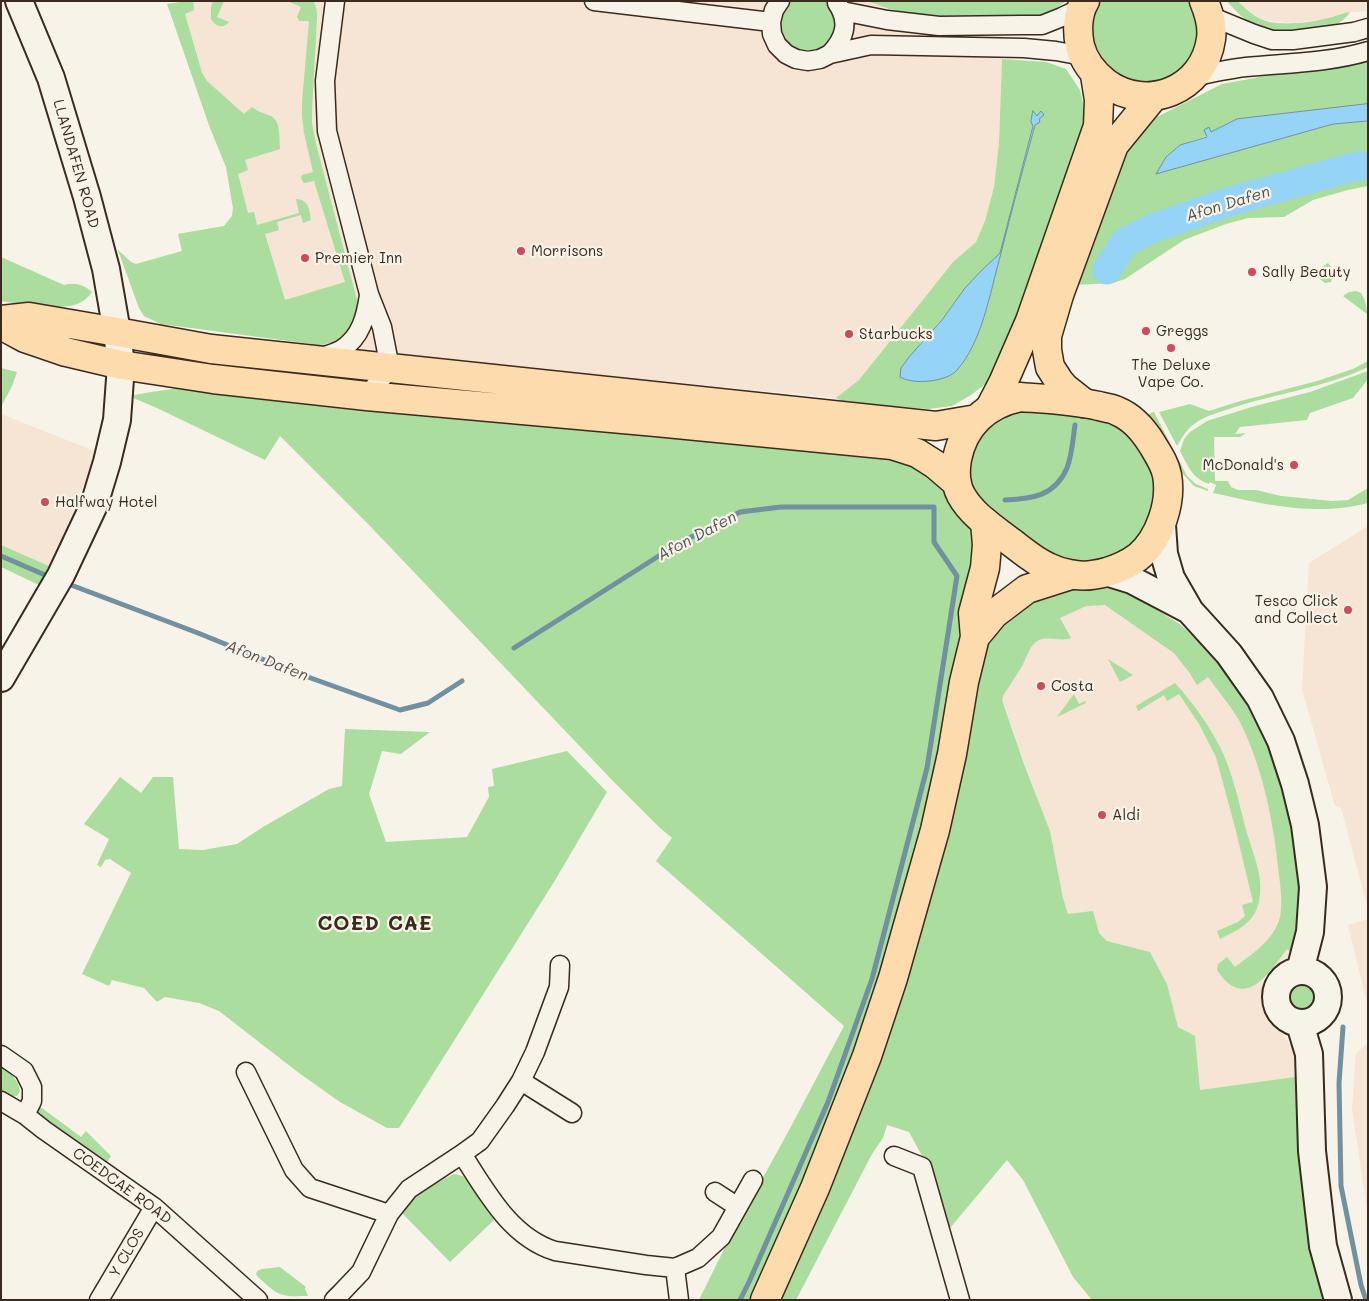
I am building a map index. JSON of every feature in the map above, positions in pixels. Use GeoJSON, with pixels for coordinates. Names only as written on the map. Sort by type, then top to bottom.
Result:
{"type":"FeatureCollection","features":[{"type":"Feature","properties":{"kind":"main road","name":"LLANDAFEN ROAD"},"geometry":{"type":"LineString","coordinates":[[1,678],[61,575],[94,505],[117,420],[121,365],[106,269],[87,197],[51,78],[19,1]]}},
{"type":"Feature","properties":{"kind":"main road"},"geometry":{"type":"LineString","coordinates":[[1,320],[30,317],[211,349],[275,357],[936,426],[983,413],[1007,400],[1020,397],[1084,403],[1118,411],[1134,422],[1145,433],[1163,463],[1167,475],[1168,491],[1162,525],[1138,557],[1106,572],[1071,575],[1048,568],[1032,558],[985,522],[967,503],[957,483],[956,466],[958,451],[964,436],[983,413],[1003,383],[1030,321],[1098,126],[1099,100],[1078,35],[1083,4]]}},
{"type":"Feature","properties":{"kind":"main road"},"geometry":{"type":"LineString","coordinates":[[1089,65],[1115,90],[1132,96],[1154,96],[1175,90],[1193,77],[1205,59],[1211,38],[1207,9]]}},
{"type":"Feature","properties":{"kind":"main road"},"geometry":{"type":"LineString","coordinates":[[1084,403],[1065,388],[1050,367],[1047,350],[1048,336],[1059,295],[1114,145],[1154,96]]}},
{"type":"Feature","properties":{"kind":"main road"},"geometry":{"type":"LineString","coordinates":[[1,325],[25,338],[66,352],[121,365],[222,380],[368,396],[892,445],[917,453],[936,465],[957,483]]}},
{"type":"Feature","properties":{"kind":"main road"},"geometry":{"type":"LineString","coordinates":[[765,1300],[815,1188],[867,1056],[894,978],[934,830],[952,754],[964,682],[975,637],[973,613],[985,568],[987,545],[985,522]]}},
{"type":"Feature","properties":{"kind":"main road"},"geometry":{"type":"LineString","coordinates":[[1162,525],[1164,554],[1171,578],[1190,610],[1230,654],[1260,698],[1280,741],[1295,784],[1305,825],[1313,886],[1310,932],[1300,970]]}},
{"type":"Feature","properties":{"kind":"main road"},"geometry":{"type":"LineString","coordinates":[[1106,572],[1132,580],[1190,610]]}},
{"type":"Feature","properties":{"kind":"main road"},"geometry":{"type":"LineString","coordinates":[[975,637],[994,614],[1027,589],[1071,575]]}},
{"type":"Feature","properties":{"kind":"main road"},"geometry":{"type":"LineString","coordinates":[[1300,970],[1316,974],[1323,980],[1329,997],[1323,1013],[1317,1019],[1309,1023],[1300,1024],[1285,1018],[1276,1005],[1275,997],[1280,982],[1292,972],[1300,970]]}},
{"type":"Feature","properties":{"kind":"main road"},"geometry":{"type":"LineString","coordinates":[[1300,1024],[1310,1054],[1312,1151],[1324,1246],[1338,1300]]}},
{"type":"Feature","properties":{"kind":"street"},"geometry":{"type":"LineString","coordinates":[[335,1],[325,81],[327,131],[369,294],[382,328],[390,368],[368,396]]}},
{"type":"Feature","properties":{"kind":"street"},"geometry":{"type":"LineString","coordinates":[[594,1],[771,22]]}},
{"type":"Feature","properties":{"kind":"street"},"geometry":{"type":"LineString","coordinates":[[780,1],[774,10],[771,22],[772,34],[777,45],[786,54],[796,59],[808,61],[820,60],[830,54],[838,45],[844,34],[845,23],[839,6]]}},
{"type":"Feature","properties":{"kind":"street"},"geometry":{"type":"LineString","coordinates":[[839,6],[887,20],[938,26],[1042,25],[1062,17],[1083,4]]}},
{"type":"Feature","properties":{"kind":"street"},"geometry":{"type":"LineString","coordinates":[[1207,9],[1254,34],[1272,40],[1293,40],[1354,32],[1368,28]]}},
{"type":"Feature","properties":{"kind":"street"},"geometry":{"type":"LineString","coordinates":[[830,54],[871,45],[1024,48],[1056,51],[1089,65]]}},
{"type":"Feature","properties":{"kind":"street"},"geometry":{"type":"LineString","coordinates":[[1193,77],[1244,67],[1352,56],[1368,51]]}},
{"type":"Feature","properties":{"kind":"street"},"geometry":{"type":"LineString","coordinates":[[315,360],[342,349],[357,335],[366,315],[369,294]]}},
{"type":"Feature","properties":{"kind":"street"},"geometry":{"type":"LineString","coordinates":[[334,1300],[361,1272],[389,1214],[409,1188],[480,1141],[505,1106],[536,1052],[558,988],[560,965]]}},
{"type":"Feature","properties":{"kind":"street"},"geometry":{"type":"LineString","coordinates":[[1,1055],[24,1071],[32,1088],[32,1101],[25,1115]]}},
{"type":"Feature","properties":{"kind":"street"},"geometry":{"type":"LineString","coordinates":[[246,1072],[294,1170],[310,1188],[389,1214]]}},
{"type":"Feature","properties":{"kind":"street"},"geometry":{"type":"LineString","coordinates":[[521,1081],[572,1113]]}},
{"type":"Feature","properties":{"kind":"street","name":"COEDCAE ROAD"},"geometry":{"type":"LineString","coordinates":[[1,1101],[25,1115],[154,1207],[258,1300]]}},
{"type":"Feature","properties":{"kind":"street"},"geometry":{"type":"LineString","coordinates":[[462,1154],[489,1196],[512,1225],[542,1247],[555,1251],[675,1268],[698,1258],[721,1237],[753,1180]]}},
{"type":"Feature","properties":{"kind":"street"},"geometry":{"type":"LineString","coordinates":[[894,1156],[922,1167],[960,1300]]}},
{"type":"Feature","properties":{"kind":"street"},"geometry":{"type":"LineString","coordinates":[[715,1192],[738,1206]]}},
{"type":"Feature","properties":{"kind":"street","name":"Y CLOS"},"geometry":{"type":"LineString","coordinates":[[99,1300],[154,1207]]}},
{"type":"Feature","properties":{"kind":"street"},"geometry":{"type":"LineString","coordinates":[[675,1268],[679,1300]]}},
{"type":"Feature","properties":{"kind":"shaded area"},"geometry":{"type":"Polygon","coordinates":[[[188,1],[1034,1],[1001,2],[1002,59],[999,143],[994,187],[985,221],[976,242],[953,262],[859,380],[836,398],[412,357],[161,324],[144,316],[139,308],[118,250],[136,264],[182,251],[178,234],[224,226],[232,216],[233,208],[226,167],[167,4],[188,1]]]}},
{"type":"Feature","properties":{"kind":"shaded area"},"geometry":{"type":"Polygon","coordinates":[[[1238,1],[1368,1],[1366,11],[1342,13],[1325,19],[1292,23],[1263,20],[1238,1]]]}},
{"type":"Feature","properties":{"kind":"shaded area"},"geometry":{"type":"Polygon","coordinates":[[[1,414],[97,452],[49,566],[1,545],[1,414]]]}},
{"type":"Feature","properties":{"kind":"shaded area"},"geometry":{"type":"Polygon","coordinates":[[[1368,526],[1368,909],[1341,808],[1335,806],[1302,689],[1309,563],[1368,526]]]}},
{"type":"Feature","properties":{"kind":"shaded area"},"geometry":{"type":"Polygon","coordinates":[[[1057,590],[1181,625],[1265,735],[1291,952],[1268,985],[1268,1001],[1271,1017],[1276,1027],[1295,1050],[1302,1076],[1200,1090],[1195,1036],[1178,1027],[1167,984],[1150,952],[1107,941],[1099,933],[1068,914],[1050,831],[1005,707],[984,707],[1057,590]]]}},
{"type":"Feature","properties":{"kind":"shaded area"},"geometry":{"type":"Polygon","coordinates":[[[1368,919],[1368,1007],[1348,925],[1368,919]]]}},
{"type":"Feature","properties":{"kind":"shaded area"},"geometry":{"type":"Polygon","coordinates":[[[1368,1043],[1368,1217],[1352,1109],[1356,1053],[1368,1043]]]}},
{"type":"Feature","properties":{"kind":"green space"},"geometry":{"type":"Polygon","coordinates":[[[193,1],[194,10],[185,14],[202,73],[207,81],[244,114],[252,107],[274,118],[278,126],[280,149],[245,160],[248,170],[238,174],[248,213],[254,212],[257,225],[299,213],[296,199],[304,201],[309,209],[311,220],[303,223],[301,215],[277,222],[279,230],[265,234],[285,300],[345,282],[314,181],[304,183],[301,178],[302,175],[313,172],[302,116],[309,21],[299,21],[297,17],[301,7],[287,1],[313,1],[315,5],[317,18],[312,123],[357,300],[354,317],[347,331],[342,336],[328,343],[319,345],[161,324],[144,316],[139,308],[118,250],[136,264],[182,251],[178,234],[224,226],[232,216],[233,208],[226,167],[210,128],[167,4],[193,1]]]}},
{"type":"Feature","properties":{"kind":"green space"},"geometry":{"type":"Polygon","coordinates":[[[213,1],[224,1],[217,17],[229,22],[224,26],[215,24],[211,19],[213,1]]]}},
{"type":"Feature","properties":{"kind":"green space"},"geometry":{"type":"Polygon","coordinates":[[[790,1],[826,1],[833,8],[838,26],[826,50],[801,55],[781,40],[779,16],[790,1]]]}},
{"type":"Feature","properties":{"kind":"green space"},"geometry":{"type":"Polygon","coordinates":[[[867,1],[1066,1],[1053,11],[1035,17],[946,18],[915,15],[867,1]]]}},
{"type":"Feature","properties":{"kind":"green space"},"geometry":{"type":"Polygon","coordinates":[[[1099,1],[1197,1],[1204,32],[1188,67],[1172,78],[1153,83],[1134,81],[1116,73],[1103,60],[1094,42],[1092,23],[1099,1]]]}},
{"type":"Feature","properties":{"kind":"green space"},"geometry":{"type":"Polygon","coordinates":[[[1227,1],[1238,1],[1263,20],[1277,23],[1310,22],[1350,12],[1342,21],[1330,28],[1274,31],[1250,22],[1239,14],[1227,1]]]}},
{"type":"Feature","properties":{"kind":"green space"},"geometry":{"type":"Polygon","coordinates":[[[1002,59],[1046,62],[1066,69],[1080,90],[1086,117],[999,365],[988,382],[952,406],[928,409],[846,403],[836,398],[859,380],[953,262],[976,242],[985,221],[994,187],[999,143],[1002,59]],[[1033,112],[1033,125],[1006,233],[1035,125],[1040,122],[1041,112],[1037,116],[1033,112]],[[981,271],[942,320],[921,342],[904,379],[927,381],[981,271]]]}},
{"type":"Feature","properties":{"kind":"green space"},"geometry":{"type":"Polygon","coordinates":[[[1368,61],[1368,104],[1237,119],[1211,132],[1209,128],[1207,136],[1180,145],[1166,157],[1157,173],[1333,124],[1368,121],[1368,186],[1313,200],[1284,217],[1248,218],[1184,240],[1125,279],[1113,283],[1076,285],[1123,153],[1143,124],[1222,84],[1276,74],[1354,65],[1368,61]]]}},
{"type":"Feature","properties":{"kind":"green space"},"geometry":{"type":"Polygon","coordinates":[[[1,257],[64,285],[79,285],[92,292],[81,302],[57,307],[56,310],[1,301],[1,257]]]}},
{"type":"Feature","properties":{"kind":"green space"},"geometry":{"type":"Polygon","coordinates":[[[1328,263],[1333,276],[1331,282],[1325,283],[1316,276],[1322,267],[1328,263]]]}},
{"type":"Feature","properties":{"kind":"green space"},"geometry":{"type":"Polygon","coordinates":[[[1356,291],[1361,293],[1364,298],[1367,314],[1343,296],[1349,292],[1356,291]]]}},
{"type":"Feature","properties":{"kind":"green space"},"geometry":{"type":"Polygon","coordinates":[[[1368,361],[1368,367],[1336,380],[1252,402],[1208,416],[1190,427],[1177,446],[1159,412],[1190,404],[1209,411],[1317,381],[1353,369],[1368,361]]]}},
{"type":"Feature","properties":{"kind":"green space"},"geometry":{"type":"Polygon","coordinates":[[[1,368],[17,372],[1,407],[1,368]]]}},
{"type":"Feature","properties":{"kind":"green space"},"geometry":{"type":"Polygon","coordinates":[[[1368,371],[1368,379],[1353,398],[1310,413],[1307,420],[1240,427],[1235,434],[1246,433],[1240,437],[1214,437],[1215,481],[1228,481],[1231,487],[1238,490],[1256,490],[1281,496],[1332,501],[1348,500],[1368,488],[1368,503],[1349,507],[1310,509],[1271,505],[1213,493],[1216,485],[1210,482],[1209,484],[1194,475],[1180,451],[1184,439],[1190,432],[1207,421],[1310,392],[1368,371]]]}},
{"type":"Feature","properties":{"kind":"green space"},"geometry":{"type":"Polygon","coordinates":[[[180,388],[896,456],[934,478],[972,533],[976,547],[947,722],[918,849],[867,1026],[773,1262],[753,1300],[699,1300],[728,1241],[844,1026],[656,861],[672,838],[611,779],[370,526],[280,436],[265,460],[129,396],[180,388]]]}},
{"type":"Feature","properties":{"kind":"green space"},"geometry":{"type":"Polygon","coordinates":[[[1021,410],[1086,417],[1106,422],[1123,430],[1137,444],[1148,462],[1154,480],[1154,499],[1150,517],[1141,533],[1128,547],[1111,556],[1091,562],[1072,563],[1059,560],[1051,557],[976,498],[970,487],[968,453],[992,420],[1021,410]]]}},
{"type":"Feature","properties":{"kind":"green space"},"geometry":{"type":"Polygon","coordinates":[[[1154,412],[1187,476],[1196,484],[1208,489],[1208,491],[1194,486],[1181,472],[1169,443],[1148,416],[1154,412]]]}},
{"type":"Feature","properties":{"kind":"green space"},"geometry":{"type":"Polygon","coordinates":[[[1,545],[49,566],[39,585],[1,567],[1,545]]]}},
{"type":"Feature","properties":{"kind":"green space"},"geometry":{"type":"Polygon","coordinates":[[[1119,586],[1181,625],[1232,674],[1265,735],[1290,793],[1301,858],[1301,925],[1291,952],[1287,949],[1264,978],[1255,985],[1246,988],[1237,988],[1227,982],[1217,970],[1218,964],[1227,957],[1235,967],[1266,941],[1279,921],[1281,898],[1277,856],[1270,816],[1255,757],[1239,720],[1208,677],[1197,685],[1174,653],[1105,605],[1086,606],[1060,618],[1071,638],[1043,639],[1033,644],[1002,700],[1050,831],[1068,914],[1093,911],[1099,933],[1107,941],[1150,952],[1167,984],[1178,1027],[1195,1036],[1200,1090],[1302,1076],[1328,1300],[1092,1300],[1073,1277],[1023,1180],[1007,1160],[945,1234],[926,1163],[909,1132],[887,1125],[883,1138],[872,1154],[796,1300],[778,1300],[982,651],[1010,609],[1057,590],[1119,586]]]}},
{"type":"Feature","properties":{"kind":"green space"},"geometry":{"type":"Polygon","coordinates":[[[1108,659],[1133,675],[1120,682],[1108,659]]]}},
{"type":"Feature","properties":{"kind":"green space"},"geometry":{"type":"Polygon","coordinates":[[[1175,683],[1206,723],[1229,768],[1259,874],[1260,896],[1251,919],[1242,927],[1220,939],[1217,931],[1238,922],[1245,916],[1242,905],[1253,902],[1216,757],[1199,724],[1179,694],[1167,701],[1164,695],[1138,711],[1136,706],[1175,683]]]}},
{"type":"Feature","properties":{"kind":"green space"},"geometry":{"type":"Polygon","coordinates":[[[1074,694],[1079,704],[1085,701],[1086,703],[1057,717],[1074,694]]]}},
{"type":"Feature","properties":{"kind":"green space"},"geometry":{"type":"Polygon","coordinates":[[[345,729],[430,732],[401,754],[382,751],[369,794],[386,842],[467,837],[489,797],[488,787],[494,786],[492,769],[567,751],[607,792],[554,882],[399,1128],[387,1128],[340,1102],[219,1011],[199,1003],[165,997],[157,1002],[144,988],[112,980],[109,986],[82,974],[131,873],[110,859],[105,860],[101,867],[97,865],[109,839],[84,824],[120,777],[141,793],[153,777],[173,777],[179,849],[203,850],[237,844],[329,789],[342,786],[345,729]]]}},
{"type":"Feature","properties":{"kind":"green space"},"geometry":{"type":"Polygon","coordinates":[[[1302,986],[1307,987],[1313,993],[1313,1003],[1307,1009],[1302,1010],[1297,1009],[1291,1003],[1290,998],[1291,993],[1297,987],[1302,986]]]}},
{"type":"Feature","properties":{"kind":"green space"},"geometry":{"type":"Polygon","coordinates":[[[1,1066],[17,1083],[20,1091],[17,1096],[12,1097],[1,1093],[1,1066]]]}},
{"type":"Feature","properties":{"kind":"green space"},"geometry":{"type":"Polygon","coordinates":[[[42,1108],[81,1137],[86,1131],[111,1156],[107,1162],[37,1114],[36,1109],[42,1108]]]}},
{"type":"Feature","properties":{"kind":"green space"},"geometry":{"type":"Polygon","coordinates":[[[454,1174],[463,1176],[469,1181],[494,1220],[450,1262],[401,1212],[418,1192],[454,1174]]]}},
{"type":"Feature","properties":{"kind":"green space"},"geometry":{"type":"Polygon","coordinates":[[[280,1267],[306,1287],[308,1296],[290,1296],[277,1293],[256,1274],[257,1271],[262,1269],[280,1267]]]}},
{"type":"Feature","properties":{"kind":"water"},"geometry":{"type":"Polygon","coordinates":[[[1368,104],[1368,121],[1333,124],[1156,174],[1166,157],[1180,145],[1207,137],[1204,130],[1209,127],[1211,132],[1237,119],[1368,104]]]}},
{"type":"Feature","properties":{"kind":"water"},"geometry":{"type":"Polygon","coordinates":[[[1033,111],[1037,116],[1041,111],[1044,115],[1039,119],[1040,122],[1035,125],[989,301],[973,346],[957,370],[946,377],[930,381],[913,381],[900,377],[901,368],[909,357],[942,320],[965,288],[1000,253],[1033,126],[1031,122],[1033,111]]]}},
{"type":"Feature","properties":{"kind":"waterway","name":"Afon Dafen"},"geometry":{"type":"LineString","coordinates":[[1107,270],[1125,242],[1151,229],[1228,202],[1357,166],[1368,166]]}},
{"type":"Feature","properties":{"kind":"waterway","name":"Afon Dafen"},"geometry":{"type":"LineString","coordinates":[[1005,500],[1033,497],[1042,494],[1056,485],[1069,463],[1075,425]]}},
{"type":"Feature","properties":{"kind":"waterway"},"geometry":{"type":"LineString","coordinates":[[514,648],[676,545],[740,512],[781,507],[934,507],[934,542],[957,576],[927,768],[872,979],[828,1102],[740,1300]]}},
{"type":"Feature","properties":{"kind":"waterway","name":"Afon Dafen"},"geometry":{"type":"LineString","coordinates":[[1,556],[45,575]]}},
{"type":"Feature","properties":{"kind":"waterway","name":"Afon Dafen"},"geometry":{"type":"LineString","coordinates":[[71,585],[294,672],[400,710],[428,703],[462,681]]}},
{"type":"Feature","properties":{"kind":"waterway"},"geometry":{"type":"LineString","coordinates":[[1343,1027],[1339,1083],[1341,1186],[1361,1285],[1366,1300]]}},
{"type":"Feature","properties":{"kind":"place","name":"Morrisons"},"geometry":{"type":"Point","coordinates":[521,251]}},
{"type":"Feature","properties":{"kind":"place","name":"Premier Inn"},"geometry":{"type":"Point","coordinates":[305,258]}},
{"type":"Feature","properties":{"kind":"place","name":"Sally Beauty"},"geometry":{"type":"Point","coordinates":[1252,272]}},
{"type":"Feature","properties":{"kind":"place","name":"Greggs"},"geometry":{"type":"Point","coordinates":[1146,331]}},
{"type":"Feature","properties":{"kind":"place","name":"Starbucks"},"geometry":{"type":"Point","coordinates":[849,334]}},
{"type":"Feature","properties":{"kind":"place","name":"The Deluxe Vape Co."},"geometry":{"type":"Point","coordinates":[1171,348]}},
{"type":"Feature","properties":{"kind":"place","name":"McDonald's"},"geometry":{"type":"Point","coordinates":[1294,465]}},
{"type":"Feature","properties":{"kind":"place","name":"Halfway Hotel"},"geometry":{"type":"Point","coordinates":[45,502]}},
{"type":"Feature","properties":{"kind":"place","name":"Tesco Click and Collect"},"geometry":{"type":"Point","coordinates":[1348,610]}},
{"type":"Feature","properties":{"kind":"place","name":"Costa"},"geometry":{"type":"Point","coordinates":[1041,686]}},
{"type":"Feature","properties":{"kind":"place","name":"Aldi"},"geometry":{"type":"Point","coordinates":[1102,815]}},
{"type":"Feature","properties":{"kind":"district","name":"COED CAE"},"geometry":{"type":"Point","coordinates":[375,924]}}]}
